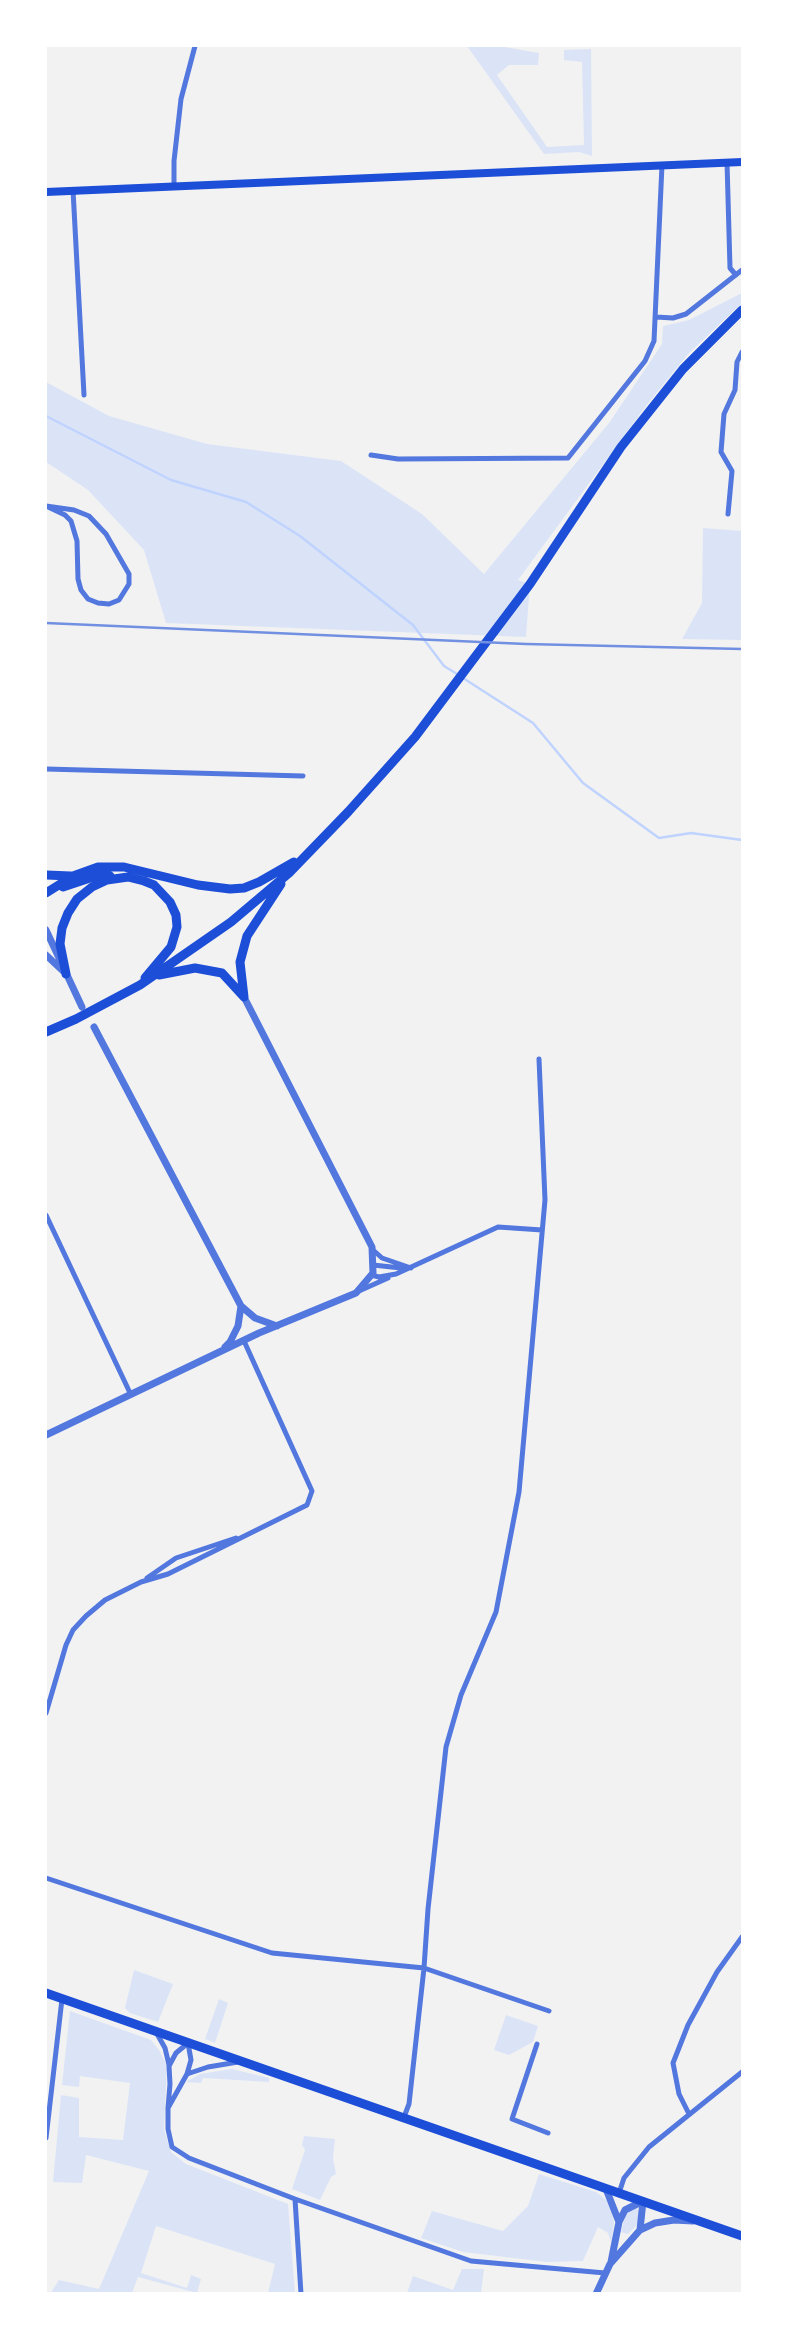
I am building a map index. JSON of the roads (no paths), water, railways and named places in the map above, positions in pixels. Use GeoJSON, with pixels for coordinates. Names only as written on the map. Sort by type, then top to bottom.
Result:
{"type":"FeatureCollection","features":[{"type":"Feature","properties":{"kind":"main road"},"geometry":{"type":"LineString","coordinates":[[46,192],[743,162]]}},
{"type":"Feature","properties":{"kind":"main road"},"geometry":{"type":"LineString","coordinates":[[244,997],[240,962],[247,936],[289,873],[415,737],[530,583],[621,447],[683,369],[743,310]]}},
{"type":"Feature","properties":{"kind":"main road"},"geometry":{"type":"LineString","coordinates":[[46,894],[73,876],[99,867],[112,866],[198,885],[244,888],[302,858]]}},
{"type":"Feature","properties":{"kind":"main road"},"geometry":{"type":"LineString","coordinates":[[46,1032],[76,1019],[154,976],[231,922],[289,873]]}},
{"type":"Feature","properties":{"kind":"main road"},"geometry":{"type":"LineString","coordinates":[[46,875],[73,876]]}},
{"type":"Feature","properties":{"kind":"main road"},"geometry":{"type":"LineString","coordinates":[[46,894],[96,876],[128,877],[154,886],[170,902],[176,915],[177,927],[171,947],[140,985]]}},
{"type":"Feature","properties":{"kind":"main road"},"geometry":{"type":"LineString","coordinates":[[66,974],[60,944],[62,928],[77,898],[107,880],[128,877]]}},
{"type":"Feature","properties":{"kind":"main road"},"geometry":{"type":"LineString","coordinates":[[154,976],[195,968],[222,973],[244,997]]}},
{"type":"Feature","properties":{"kind":"main road"},"geometry":{"type":"LineString","coordinates":[[46,1993],[743,2236]]}},
{"type":"Feature","properties":{"kind":"street"},"geometry":{"type":"LineString","coordinates":[[174,186],[181,99],[195,46]]}},
{"type":"Feature","properties":{"kind":"street"},"geometry":{"type":"LineString","coordinates":[[727,162],[730,268],[736,275]]}},
{"type":"Feature","properties":{"kind":"street"},"geometry":{"type":"LineString","coordinates":[[370,455],[398,459],[568,458],[645,361],[653,341],[662,165]]}},
{"type":"Feature","properties":{"kind":"street"},"geometry":{"type":"LineString","coordinates":[[73,190],[84,395]]}},
{"type":"Feature","properties":{"kind":"street"},"geometry":{"type":"LineString","coordinates":[[656,317],[673,318],[686,314],[743,270]]}},
{"type":"Feature","properties":{"kind":"street"},"geometry":{"type":"LineString","coordinates":[[728,514],[732,471],[721,452],[724,414],[735,390],[737,362],[743,352]]}},
{"type":"Feature","properties":{"kind":"street"},"geometry":{"type":"LineString","coordinates":[[46,505],[75,510],[89,516],[106,534],[129,574],[129,584],[119,600],[109,604],[98,603],[88,599],[81,590],[77,541],[71,521],[46,505]]}},
{"type":"Feature","properties":{"kind":"street"},"geometry":{"type":"LineString","coordinates":[[46,769],[303,776]]}},
{"type":"Feature","properties":{"kind":"street"},"geometry":{"type":"LineString","coordinates":[[46,930],[82,1007]]}},
{"type":"Feature","properties":{"kind":"street"},"geometry":{"type":"LineString","coordinates":[[46,955],[66,974]]}},
{"type":"Feature","properties":{"kind":"street"},"geometry":{"type":"LineString","coordinates":[[244,997],[373,1250],[395,1264],[411,1268]]}},
{"type":"Feature","properties":{"kind":"street"},"geometry":{"type":"LineString","coordinates":[[94,1027],[241,1306],[255,1318],[277,1326]]}},
{"type":"Feature","properties":{"kind":"street"},"geometry":{"type":"LineString","coordinates":[[404,2117],[409,2104],[446,1747],[461,1695],[496,1612],[519,1492],[545,1200],[539,1059]]}},
{"type":"Feature","properties":{"kind":"street"},"geometry":{"type":"LineString","coordinates":[[46,1215],[131,1395]]}},
{"type":"Feature","properties":{"kind":"street"},"geometry":{"type":"LineString","coordinates":[[46,1435],[251,1337],[356,1293],[498,1227],[542,1230]]}},
{"type":"Feature","properties":{"kind":"street"},"geometry":{"type":"LineString","coordinates":[[356,1293],[371,1275],[373,1250]]}},
{"type":"Feature","properties":{"kind":"street"},"geometry":{"type":"LineString","coordinates":[[373,1265],[411,1268]]}},
{"type":"Feature","properties":{"kind":"street"},"geometry":{"type":"LineString","coordinates":[[371,1275],[379,1277],[396,1274]]}},
{"type":"Feature","properties":{"kind":"street"},"geometry":{"type":"LineString","coordinates":[[219,1353],[230,1342],[238,1326],[241,1306]]}},
{"type":"Feature","properties":{"kind":"street"},"geometry":{"type":"LineString","coordinates":[[251,1337],[255,1318]]}},
{"type":"Feature","properties":{"kind":"street"},"geometry":{"type":"LineString","coordinates":[[141,1582],[167,1574],[307,1505],[312,1491],[251,1337],[238,1326]]}},
{"type":"Feature","properties":{"kind":"street"},"geometry":{"type":"LineString","coordinates":[[46,1713],[66,1645],[86,1616],[105,1600],[141,1582],[176,1558],[249,1534]]}},
{"type":"Feature","properties":{"kind":"street"},"geometry":{"type":"LineString","coordinates":[[46,1878],[272,1953],[424,1968],[549,2011]]}},
{"type":"Feature","properties":{"kind":"street"},"geometry":{"type":"LineString","coordinates":[[689,2114],[679,2094],[673,2063],[688,2025],[717,1972],[743,1937]]}},
{"type":"Feature","properties":{"kind":"street"},"geometry":{"type":"LineString","coordinates":[[46,2138],[62,1999]]}},
{"type":"Feature","properties":{"kind":"street"},"geometry":{"type":"LineString","coordinates":[[156,2032],[165,2048],[169,2066],[168,2129],[173,2147],[189,2158],[295,2199],[471,2261],[605,2273]]}},
{"type":"Feature","properties":{"kind":"street"},"geometry":{"type":"LineString","coordinates":[[168,2108],[187,2074],[191,2060],[188,2043],[176,2053],[169,2066]]}},
{"type":"Feature","properties":{"kind":"street"},"geometry":{"type":"LineString","coordinates":[[537,2044],[512,2119],[548,2133]]}},
{"type":"Feature","properties":{"kind":"street"},"geometry":{"type":"LineString","coordinates":[[187,2074],[208,2067],[241,2062]]}},
{"type":"Feature","properties":{"kind":"street"},"geometry":{"type":"LineString","coordinates":[[619,2193],[624,2178],[649,2147],[743,2072]]}},
{"type":"Feature","properties":{"kind":"street"},"geometry":{"type":"LineString","coordinates":[[606,2189],[619,2222]]}},
{"type":"Feature","properties":{"kind":"street"},"geometry":{"type":"LineString","coordinates":[[295,2199],[302,2293]]}},
{"type":"Feature","properties":{"kind":"street"},"geometry":{"type":"LineString","coordinates":[[610,2264],[619,2222],[625,2210],[643,2201]]}},
{"type":"Feature","properties":{"kind":"street"},"geometry":{"type":"LineString","coordinates":[[640,2230],[643,2201]]}},
{"type":"Feature","properties":{"kind":"street"},"geometry":{"type":"LineString","coordinates":[[596,2294],[610,2264],[640,2230],[655,2223],[674,2220],[700,2221]]}},
{"type":"Feature","properties":{"kind":"waterway"},"geometry":{"type":"LineString","coordinates":[[46,416],[171,480],[246,502],[300,536],[413,625],[444,666],[457,674]]}},
{"type":"Feature","properties":{"kind":"waterway"},"geometry":{"type":"LineString","coordinates":[[463,678],[533,723],[583,783],[659,838],[691,833],[742,840]]}},
{"type":"Feature","properties":{"kind":"railway"},"geometry":{"type":"LineString","coordinates":[[46,623],[526,644],[742,649]]}}]}
